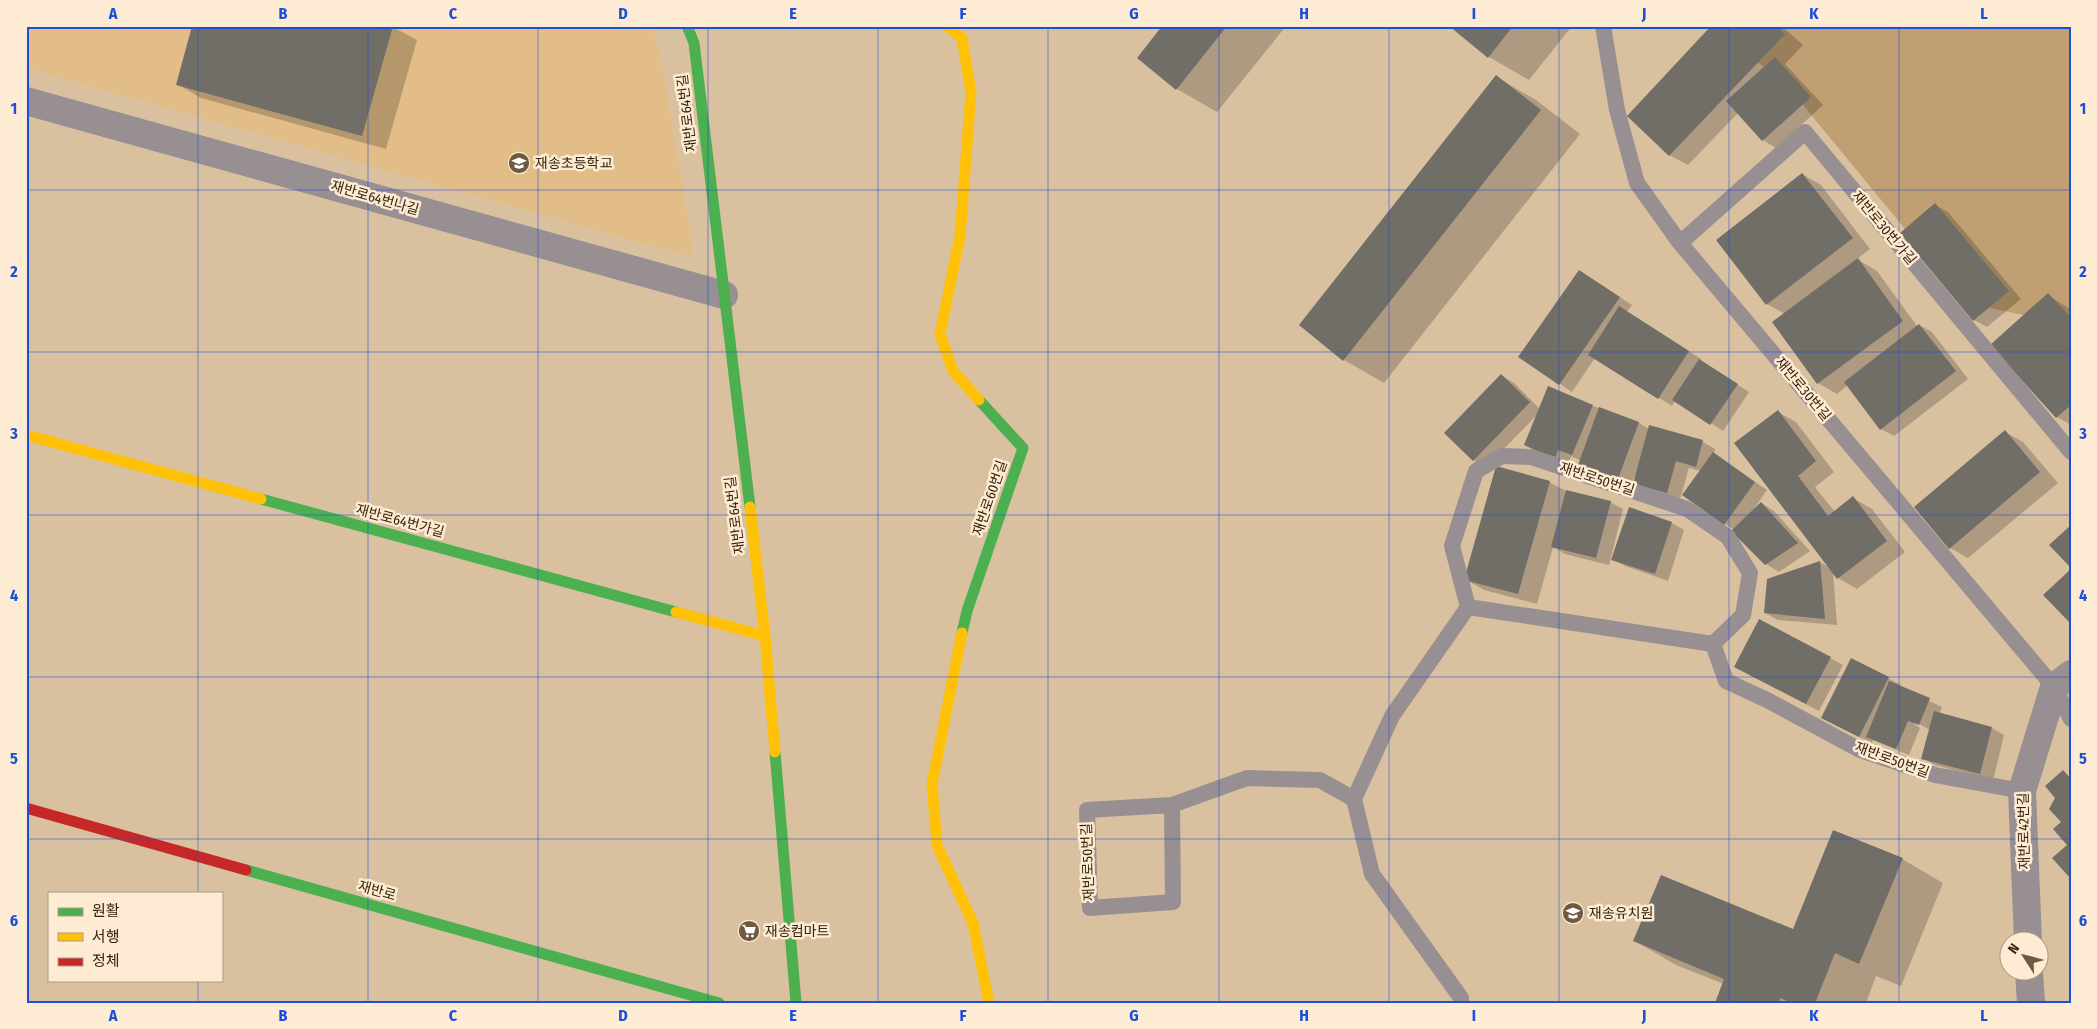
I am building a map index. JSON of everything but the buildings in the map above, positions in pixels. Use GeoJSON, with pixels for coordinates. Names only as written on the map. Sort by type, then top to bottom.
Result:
{"type":"FeatureCollection","features":[{"type":"Feature","properties":{"kind":"street","name":"재반로64번길"},"geometry":{"type":"LineString","coordinates":[[687,26],[694,43],[765,636],[796,1003]]}},
{"type":"Feature","properties":{"kind":"street","name":"재반로60번길"},"geometry":{"type":"LineString","coordinates":[[947,26],[962,38],[971,92],[960,236],[940,334],[953,371],[1023,448],[967,611],[932,784],[937,845],[973,924],[989,1003]]}},
{"type":"Feature","properties":{"kind":"street","name":"재반로64번나길"},"geometry":{"type":"LineString","coordinates":[[26,101],[724,295]]}},
{"type":"Feature","properties":{"kind":"street","name":"재반로64번가길"},"geometry":{"type":"LineString","coordinates":[[26,435],[765,636]]}},
{"type":"Feature","properties":{"kind":"street","name":"재반로42번길"},"geometry":{"type":"LineString","coordinates":[[2028,932],[2022,791],[2062,681]]}},
{"type":"Feature","properties":{"kind":"street","name":"재반로"},"geometry":{"type":"LineString","coordinates":[[26,808],[719,1003]]}},
{"type":"Feature","properties":{"kind":"street"},"geometry":{"type":"LineString","coordinates":[[2029,982],[2030,1003]]}},
{"type":"Feature","properties":{"kind":"lane","name":"재반로30번길"},"geometry":{"type":"LineString","coordinates":[[1603,26],[1617,110],[1637,183],[1680,243],[2062,681],[2071,719]]}},
{"type":"Feature","properties":{"kind":"lane","name":"재반로30번가길"},"geometry":{"type":"LineString","coordinates":[[1680,243],[1805,132],[2071,452]]}},
{"type":"Feature","properties":{"kind":"lane","name":"재반로50번길"},"geometry":{"type":"LineString","coordinates":[[1468,607],[1452,546],[1476,471],[1502,456],[1530,457],[1687,509],[1728,537],[1750,573],[1743,615],[1713,644],[1726,681],[1767,700],[1860,750],[1935,775],[2022,791]]}},
{"type":"Feature","properties":{"kind":"lane"},"geometry":{"type":"LineString","coordinates":[[1461,1003],[1461,998],[1372,874],[1354,799],[1392,716],[1468,607],[1713,644]]}},
{"type":"Feature","properties":{"kind":"lane","name":"재반로50번길"},"geometry":{"type":"LineString","coordinates":[[1172,805],[1173,902],[1090,908],[1087,810],[1172,805],[1247,778],[1320,780],[1354,799]]}},
{"type":"Feature","properties":{"kind":"shaded area","name":"재송초등학교"},"geometry":{"type":"Polygon","coordinates":[[[26,26],[651,26],[661,56],[694,258],[26,68],[26,26]]]}},
{"type":"Feature","properties":{"kind":"shaded area"},"geometry":{"type":"Polygon","coordinates":[[[1714,26],[2071,26],[2071,325],[1966,303],[1789,88],[1714,26]]]}},
{"type":"Feature","properties":{"kind":"traffic: fast"},"geometry":{"type":"LineString","coordinates":[[687,26],[694,43],[750,507]]}},
{"type":"Feature","properties":{"kind":"traffic: fast"},"geometry":{"type":"LineString","coordinates":[[962,633],[967,611],[1023,448],[979,400]]}},
{"type":"Feature","properties":{"kind":"traffic: fast"},"geometry":{"type":"LineString","coordinates":[[261,499],[676,612]]}},
{"type":"Feature","properties":{"kind":"traffic: fast"},"geometry":{"type":"LineString","coordinates":[[775,752],[796,1003]]}},
{"type":"Feature","properties":{"kind":"traffic: fast"},"geometry":{"type":"LineString","coordinates":[[246,870],[719,1003]]}},
{"type":"Feature","properties":{"kind":"traffic: slow"},"geometry":{"type":"LineString","coordinates":[[947,26],[962,38],[971,92],[960,236],[940,334],[953,371],[979,400]]}},
{"type":"Feature","properties":{"kind":"traffic: slow"},"geometry":{"type":"LineString","coordinates":[[26,435],[261,499]]}},
{"type":"Feature","properties":{"kind":"traffic: slow"},"geometry":{"type":"LineString","coordinates":[[750,507],[765,636],[775,752]]}},
{"type":"Feature","properties":{"kind":"traffic: slow"},"geometry":{"type":"LineString","coordinates":[[676,612],[765,636]]}},
{"type":"Feature","properties":{"kind":"traffic: slow"},"geometry":{"type":"LineString","coordinates":[[962,633],[932,784],[937,845],[973,923],[989,1003]]}},
{"type":"Feature","properties":{"kind":"traffic: jam"},"geometry":{"type":"LineString","coordinates":[[26,808],[246,870]]}},
{"type":"Feature","properties":{"kind":"place","name":"재송초등학교"},"geometry":{"type":"Point","coordinates":[519,163]}},
{"type":"Feature","properties":{"kind":"place","name":"재송유치원"},"geometry":{"type":"Point","coordinates":[1573,913]}},
{"type":"Feature","properties":{"kind":"place","name":"재송컴마트"},"geometry":{"type":"Point","coordinates":[749,931]}}]}
